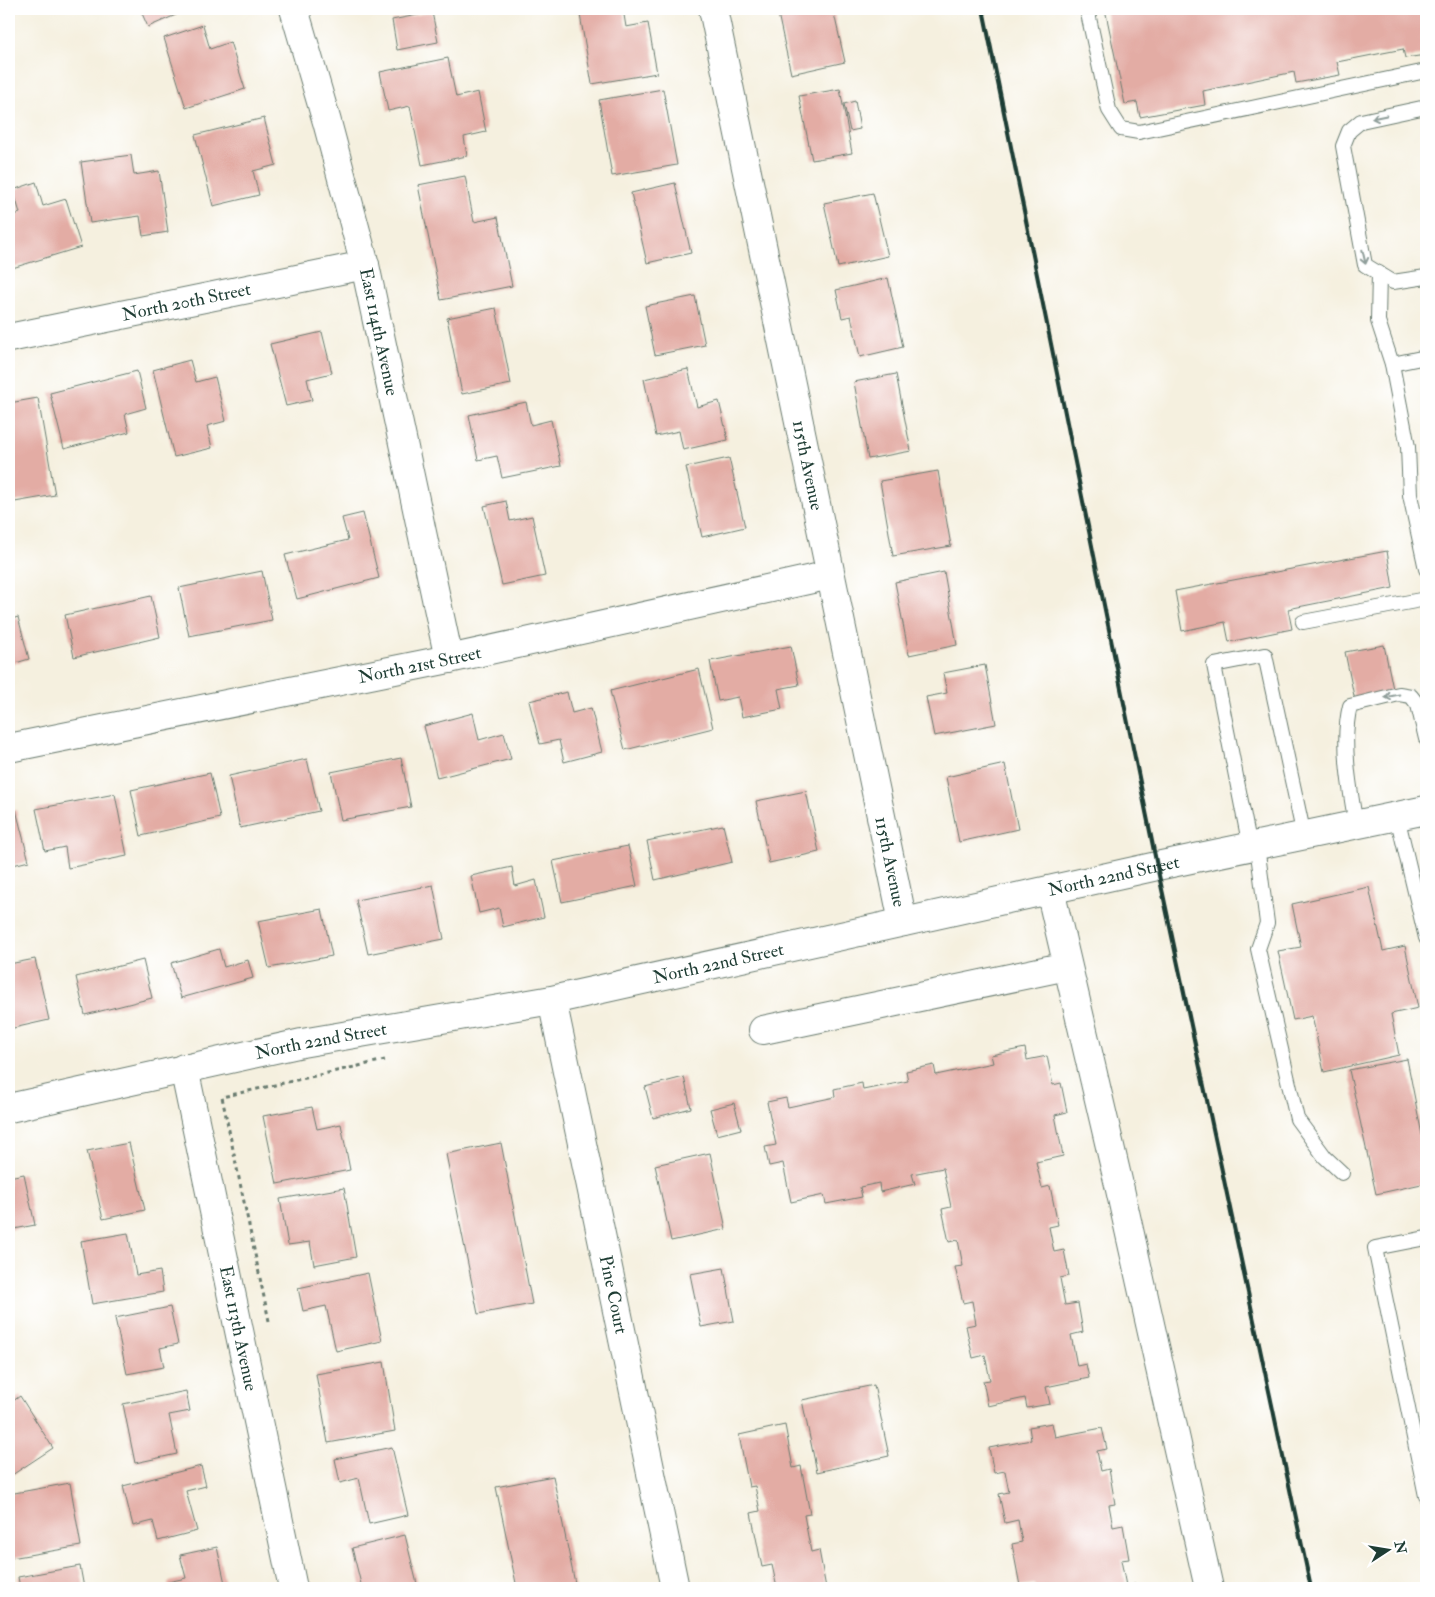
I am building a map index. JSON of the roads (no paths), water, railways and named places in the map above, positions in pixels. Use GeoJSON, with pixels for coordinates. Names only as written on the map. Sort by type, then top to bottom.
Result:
{"type":"FeatureCollection","features":[{"type":"Feature","properties":{"kind":"street","name":"East 114th Avenue"},"geometry":{"type":"LineString","coordinates":[[294,9],[327,122],[365,265],[449,659]]}},
{"type":"Feature","properties":{"kind":"street","name":"115th Avenue"},"geometry":{"type":"LineString","coordinates":[[713,9],[903,922]]}},
{"type":"Feature","properties":{"kind":"street","name":"North 20th Street"},"geometry":{"type":"LineString","coordinates":[[9,338],[365,265]]}},
{"type":"Feature","properties":{"kind":"street","name":"North 21st Street"},"geometry":{"type":"LineString","coordinates":[[9,748],[449,659],[830,575]]}},
{"type":"Feature","properties":{"kind":"street","name":"North 22nd Street"},"geometry":{"type":"LineString","coordinates":[[9,1108],[302,1043],[552,1000],[1050,890],[1426,810]]}},
{"type":"Feature","properties":{"kind":"street"},"geometry":{"type":"LineString","coordinates":[[1050,890],[1209,1588]]}},
{"type":"Feature","properties":{"kind":"street"},"geometry":{"type":"LineString","coordinates":[[763,1030],[1067,966]]}},
{"type":"Feature","properties":{"kind":"street","name":"Pine Court"},"geometry":{"type":"LineString","coordinates":[[552,1000],[675,1588]]}},
{"type":"Feature","properties":{"kind":"street","name":"East 113th Avenue"},"geometry":{"type":"LineString","coordinates":[[184,1068],[293,1588]]}},
{"type":"Feature","properties":{"kind":"lane"},"geometry":{"type":"LineString","coordinates":[[1087,9],[1109,110],[1121,129],[1139,132],[1426,71]]}},
{"type":"Feature","properties":{"kind":"lane"},"geometry":{"type":"LineString","coordinates":[[1426,107],[1361,121],[1349,131],[1343,146],[1365,264],[1393,282],[1426,277]]}},
{"type":"Feature","properties":{"kind":"lane"},"geometry":{"type":"LineString","coordinates":[[1379,273],[1378,321],[1392,364],[1408,448],[1410,495],[1426,570]]}},
{"type":"Feature","properties":{"kind":"lane"},"geometry":{"type":"LineString","coordinates":[[1392,364],[1426,357]]}},
{"type":"Feature","properties":{"kind":"lane"},"geometry":{"type":"LineString","coordinates":[[1303,622],[1426,598]]}},
{"type":"Feature","properties":{"kind":"lane"},"geometry":{"type":"LineString","coordinates":[[1304,836],[1265,655],[1214,665],[1254,846],[1267,923],[1258,949],[1297,1119],[1325,1157],[1342,1173]]}},
{"type":"Feature","properties":{"kind":"lane"},"geometry":{"type":"LineString","coordinates":[[1356,825],[1350,794],[1346,722],[1350,706],[1399,694],[1411,696],[1418,705],[1426,739]]}},
{"type":"Feature","properties":{"kind":"lane"},"geometry":{"type":"LineString","coordinates":[[1397,816],[1426,938]]}},
{"type":"Feature","properties":{"kind":"lane"},"geometry":{"type":"LineString","coordinates":[[1426,1238],[1375,1248],[1426,1496]]}},
{"type":"Feature","properties":{"kind":"railway"},"geometry":{"type":"LineString","coordinates":[[983,9],[1157,866],[1311,1588]]}}]}
